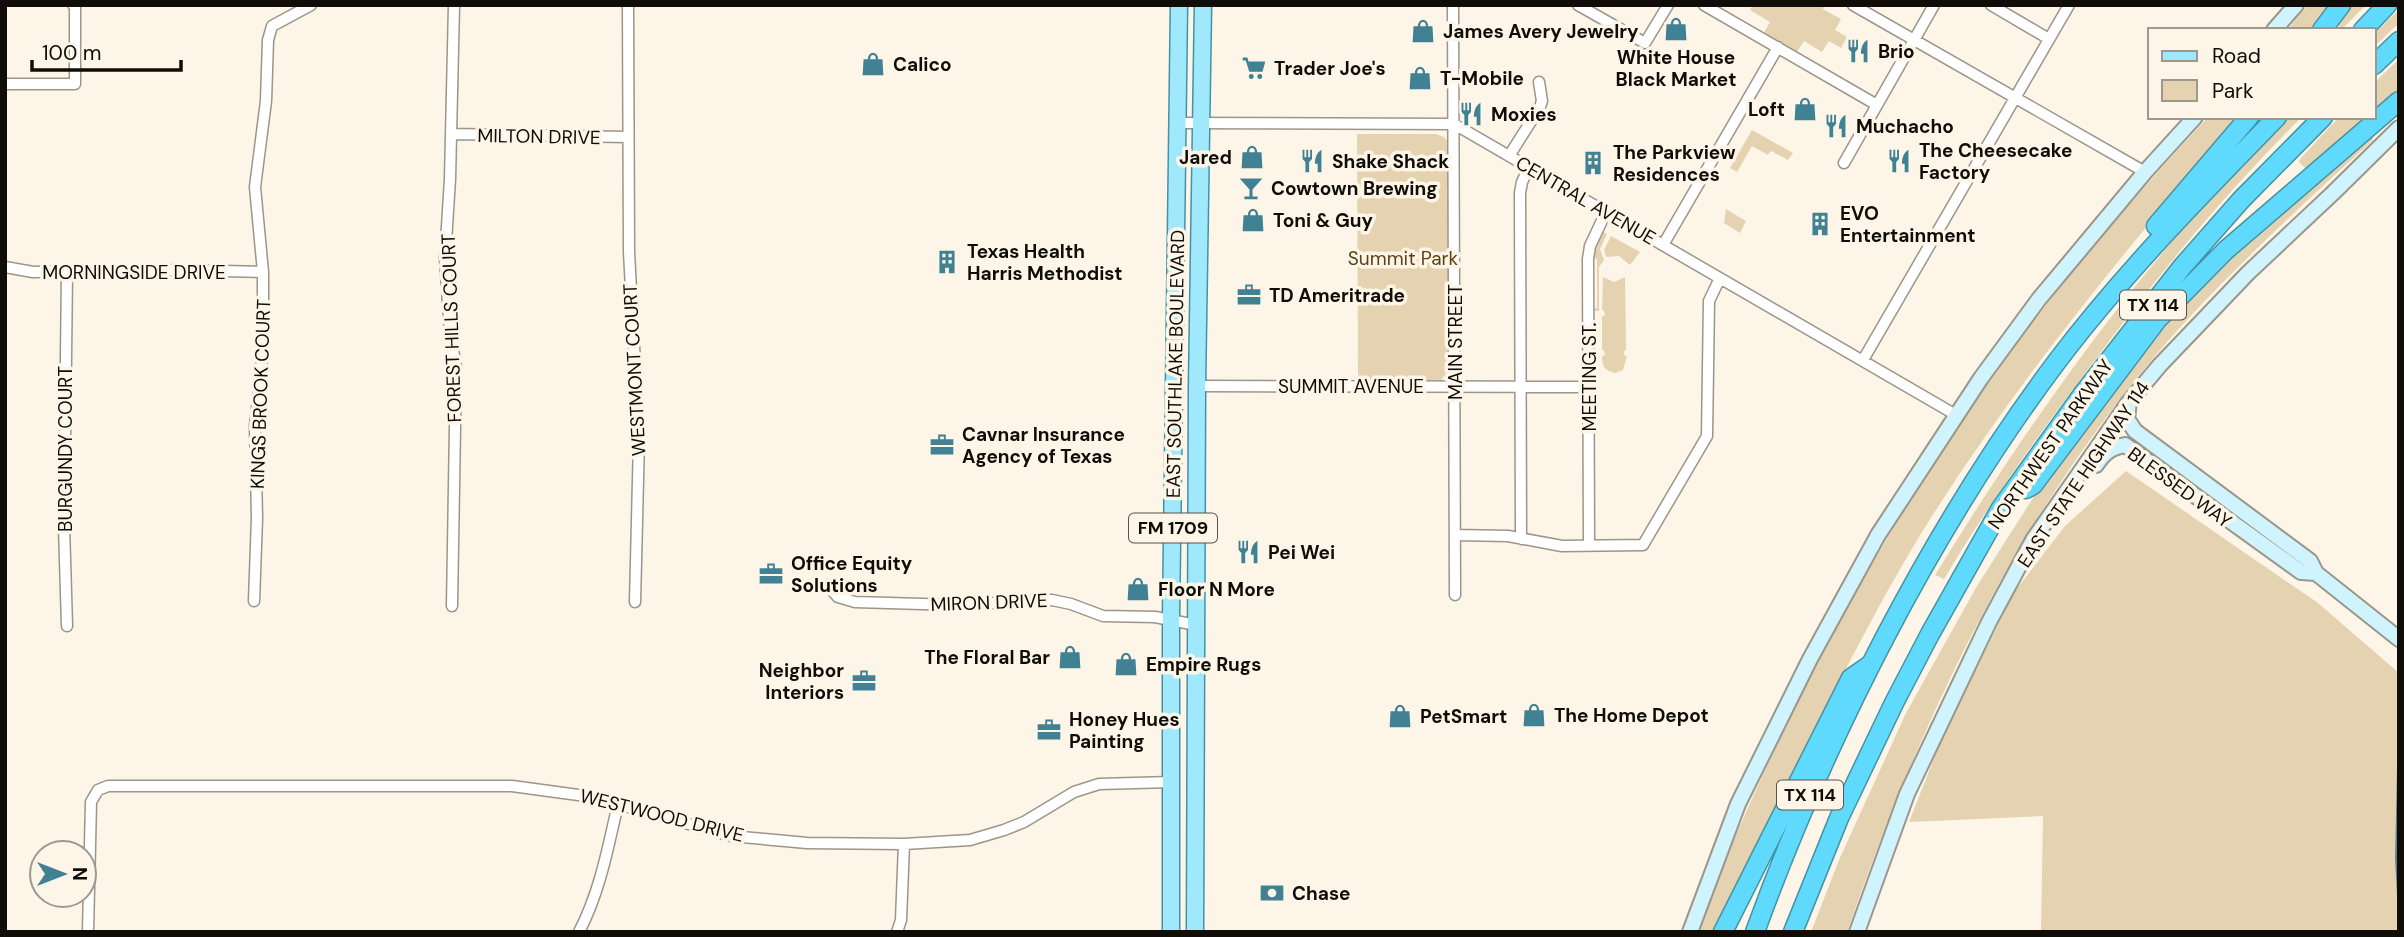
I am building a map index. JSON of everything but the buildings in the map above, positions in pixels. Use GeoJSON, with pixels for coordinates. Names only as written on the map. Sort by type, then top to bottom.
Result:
{"type":"FeatureCollection","features":[{"type":"Feature","properties":{"kind":"highway"},"geometry":{"type":"LineString","coordinates":[[2324,28],[2341,5]]}},
{"type":"Feature","properties":{"kind":"highway"},"geometry":{"type":"LineString","coordinates":[[2365,28],[2386,5]]}},
{"type":"Feature","properties":{"kind":"highway"},"geometry":{"type":"LineString","coordinates":[[2376,63],[2399,41]]}},
{"type":"Feature","properties":{"kind":"highway"},"geometry":{"type":"LineString","coordinates":[[2001,509],[2033,485],[2157,320],[2227,250],[2399,101]]}},
{"type":"Feature","properties":{"kind":"highway"},"geometry":{"type":"LineString","coordinates":[[2118,287],[2122,266],[2247,119]]}},
{"type":"Feature","properties":{"kind":"highway","name":"NORTHWEST PARKWAY"},"geometry":{"type":"LineString","coordinates":[[1755,932],[1818,776],[1874,662],[1937,544],[1999,444],[2058,360],[2118,287],[2197,198],[2275,119]]}},
{"type":"Feature","properties":{"kind":"highway","name":"NORTHWEST PARKWAY"},"geometry":{"type":"LineString","coordinates":[[1793,932],[1839,818],[1906,680],[2001,509],[2081,395],[2182,267],[2241,200],[2321,119]]}},
{"type":"Feature","properties":{"kind":"highway"},"geometry":{"type":"LineString","coordinates":[[1723,932],[1851,678],[1874,662]]}},
{"type":"Feature","properties":{"kind":"highway"},"geometry":{"type":"LineString","coordinates":[[1805,932],[1815,904],[1813,878]]}},
{"type":"Feature","properties":{"kind":"main road","name":"EAST SOUTHLAKE BOULEVARD"},"geometry":{"type":"LineString","coordinates":[[1171,932],[1171,619],[1180,5]]}},
{"type":"Feature","properties":{"kind":"main road","name":"EAST SOUTHLAKE BOULEVARD"},"geometry":{"type":"LineString","coordinates":[[1195,932],[1197,386],[1203,5]]}},
{"type":"Feature","properties":{"kind":"main road"},"geometry":{"type":"LineString","coordinates":[[2276,28],[2296,5]]}},
{"type":"Feature","properties":{"kind":"main road"},"geometry":{"type":"LineString","coordinates":[[1690,932],[1738,804],[1810,659],[1878,534],[1956,415],[2039,299],[2145,172],[2193,119]]}},
{"type":"Feature","properties":{"kind":"main road","name":"EAST STATE HIGHWAY 114"},"geometry":{"type":"LineString","coordinates":[[1857,932],[1907,794],[1989,622],[2033,540],[2129,402],[2160,365],[2211,311],[2399,128]]}},
{"type":"Feature","properties":{"kind":"main road","name":"BLESSED WAY"},"geometry":{"type":"LineString","coordinates":[[2129,402],[2127,419],[2135,431],[2310,561],[2316,573],[2399,639]]}},
{"type":"Feature","properties":{"kind":"main road","name":"BLESSED WAY"},"geometry":{"type":"LineString","coordinates":[[2033,540],[2053,528],[2103,454],[2112,447],[2125,446],[2301,572],[2316,573]]}},
{"type":"Feature","properties":{"kind":"street"},"geometry":{"type":"LineString","coordinates":[[5,84],[75,84],[73,5]]}},
{"type":"Feature","properties":{"kind":"street","name":"KINGS BROOK COURT"},"geometry":{"type":"LineString","coordinates":[[254,601],[257,518],[255,425],[261,375],[263,272],[255,187],[266,101],[270,29],[280,20],[311,5]]}},
{"type":"Feature","properties":{"kind":"street","name":"FOREST HILLS COURT"},"geometry":{"type":"LineString","coordinates":[[452,606],[456,367],[445,258],[454,5]]}},
{"type":"Feature","properties":{"kind":"street","name":"WESTMONT COURT"},"geometry":{"type":"LineString","coordinates":[[628,5],[629,251],[639,439],[635,602]]}},
{"type":"Feature","properties":{"kind":"street","name":"MAIN STREET"},"geometry":{"type":"LineString","coordinates":[[1453,5],[1455,595]]}},
{"type":"Feature","properties":{"kind":"street"},"geometry":{"type":"LineString","coordinates":[[1578,5],[1645,43],[1668,5]]}},
{"type":"Feature","properties":{"kind":"street"},"geometry":{"type":"LineString","coordinates":[[1704,5],[1877,105]]}},
{"type":"Feature","properties":{"kind":"street"},"geometry":{"type":"LineString","coordinates":[[1853,5],[2145,172]]}},
{"type":"Feature","properties":{"kind":"street"},"geometry":{"type":"LineString","coordinates":[[1844,163],[1934,5]]}},
{"type":"Feature","properties":{"kind":"street"},"geometry":{"type":"LineString","coordinates":[[1991,5],[2049,39]]}},
{"type":"Feature","properties":{"kind":"street"},"geometry":{"type":"LineString","coordinates":[[1863,360],[2069,5]]}},
{"type":"Feature","properties":{"kind":"street"},"geometry":{"type":"LineString","coordinates":[[1663,245],[1778,47]]}},
{"type":"Feature","properties":{"kind":"street"},"geometry":{"type":"LineString","coordinates":[[1510,156],[1540,107],[1542,101],[1539,82]]}},
{"type":"Feature","properties":{"kind":"street","name":"CENTRAL AVENUE"},"geometry":{"type":"LineString","coordinates":[[1178,123],[1454,124],[1956,415]]}},
{"type":"Feature","properties":{"kind":"street","name":"MILTON DRIVE"},"geometry":{"type":"LineString","coordinates":[[451,134],[628,137]]}},
{"type":"Feature","properties":{"kind":"street"},"geometry":{"type":"LineString","coordinates":[[1521,539],[1520,193],[1529,167]]}},
{"type":"Feature","properties":{"kind":"street","name":"MEETING ST."},"geometry":{"type":"LineString","coordinates":[[1589,545],[1588,259],[1590,246],[1606,212]]}},
{"type":"Feature","properties":{"kind":"street","name":"MORNINGSIDE DRIVE"},"geometry":{"type":"LineString","coordinates":[[5,267],[33,272],[263,272]]}},
{"type":"Feature","properties":{"kind":"street","name":"BURGUNDY COURT"},"geometry":{"type":"LineString","coordinates":[[66,272],[64,526],[67,626]]}},
{"type":"Feature","properties":{"kind":"street"},"geometry":{"type":"LineString","coordinates":[[1455,535],[1493,535],[1549,545],[1643,545],[1703,445],[1709,427],[1709,301],[1720,278]]}},
{"type":"Feature","properties":{"kind":"street","name":"SUMMIT AVENUE"},"geometry":{"type":"LineString","coordinates":[[1197,386],[1588,387]]}},
{"type":"Feature","properties":{"kind":"street","name":"MIRON DRIVE"},"geometry":{"type":"LineString","coordinates":[[827,585],[838,597],[855,602],[956,605],[1052,600],[1103,616],[1140,615],[1196,625]]}},
{"type":"Feature","properties":{"kind":"street","name":"WESTWOOD DRIVE"},"geometry":{"type":"LineString","coordinates":[[88,932],[91,802],[98,790],[118,785],[512,786],[573,793],[731,836],[807,843],[904,844],[970,840],[1004,830],[1074,792],[1099,784],[1171,782]]}},
{"type":"Feature","properties":{"kind":"street"},"geometry":{"type":"LineString","coordinates":[[579,932],[599,883],[618,804]]}},
{"type":"Feature","properties":{"kind":"street"},"geometry":{"type":"LineString","coordinates":[[897,932],[901,920],[904,844]]}},
{"type":"Feature","properties":{"kind":"green space"},"geometry":{"type":"Polygon","coordinates":[[[1753,5],[1824,5],[1823,9],[1841,19],[1835,30],[1847,37],[1841,48],[1829,41],[1822,52],[1804,41],[1797,52],[1764,33],[1770,22],[1750,10],[1753,5]]]}},
{"type":"Feature","properties":{"kind":"green space"},"geometry":{"type":"Polygon","coordinates":[[[2308,5],[2333,5],[2315,28],[2289,28],[2308,5]]]}},
{"type":"Feature","properties":{"kind":"green space"},"geometry":{"type":"Polygon","coordinates":[[[2345,5],[2366,5],[2343,28],[2333,21],[2345,5]]]}},
{"type":"Feature","properties":{"kind":"green space"},"geometry":{"type":"Polygon","coordinates":[[[2399,10],[2399,23],[2376,45],[2376,31],[2399,10]]]}},
{"type":"Feature","properties":{"kind":"green space"},"geometry":{"type":"Polygon","coordinates":[[[2399,59],[2399,98],[2376,117],[2376,81],[2399,59]]]}},
{"type":"Feature","properties":{"kind":"green space"},"geometry":{"type":"Polygon","coordinates":[[[2206,119],[2237,119],[2071,321],[1955,481],[1891,584],[1865,633],[1717,932],[1696,932],[1771,758],[1857,590],[1905,508],[2011,351],[2137,195],[2206,119]]]}},
{"type":"Feature","properties":{"kind":"green space"},"geometry":{"type":"Polygon","coordinates":[[[2286,119],[2300,119],[2246,175],[2168,266],[2036,440],[1979,522],[1944,579],[1935,575],[2013,453],[2098,335],[2142,278],[2237,168],[2286,119]]]}},
{"type":"Feature","properties":{"kind":"green space"},"geometry":{"type":"Polygon","coordinates":[[[2337,119],[2373,119],[2309,172],[2299,162],[2337,119]]]}},
{"type":"Feature","properties":{"kind":"green space"},"geometry":{"type":"Polygon","coordinates":[[[1752,130],[1793,153],[1788,160],[1771,151],[1768,155],[1752,146],[1737,172],[1730,168],[1752,130]]]}},
{"type":"Feature","properties":{"kind":"green space","name":"Summit Park"},"geometry":{"type":"Polygon","coordinates":[[[1357,134],[1436,134],[1449,143],[1449,370],[1441,380],[1358,381],[1357,134]]]}},
{"type":"Feature","properties":{"kind":"green space"},"geometry":{"type":"Polygon","coordinates":[[[2372,137],[2373,140],[2206,299],[2155,356],[2104,421],[2057,488],[1974,630],[1905,778],[1847,932],[1811,932],[1839,860],[1906,713],[1977,586],[2040,487],[2149,339],[2221,265],[2364,140],[2372,137]]]}},
{"type":"Feature","properties":{"kind":"green space"},"geometry":{"type":"Polygon","coordinates":[[[1726,209],[1746,221],[1740,233],[1724,223],[1726,209]]]}},
{"type":"Feature","properties":{"kind":"green space"},"geometry":{"type":"Polygon","coordinates":[[[1602,231],[1607,234],[1600,249],[1604,260],[1599,267],[1599,311],[1594,311],[1597,308],[1597,259],[1594,258],[1602,231]]]}},
{"type":"Feature","properties":{"kind":"green space"},"geometry":{"type":"Polygon","coordinates":[[[1611,236],[1640,252],[1630,265],[1619,256],[1606,257],[1604,250],[1611,236]]]}},
{"type":"Feature","properties":{"kind":"green space"},"geometry":{"type":"Polygon","coordinates":[[[1603,277],[1614,282],[1625,277],[1624,355],[1627,356],[1623,370],[1615,373],[1606,369],[1602,359],[1605,355],[1602,350],[1602,316],[1605,316],[1602,310],[1603,277]]]}},
{"type":"Feature","properties":{"kind":"green space"},"geometry":{"type":"Polygon","coordinates":[[[2126,471],[2318,603],[2399,673],[2396,859],[2399,932],[2041,932],[2043,816],[1909,822],[1944,733],[2015,591],[2065,526],[2126,471]]]}},
{"type":"Feature","properties":{"kind":"water"},"geometry":{"type":"Polygon","coordinates":[[[2399,723],[2399,912],[2396,859],[2399,723]]]}},
{"type":"Feature","properties":{"kind":"place","name":"White House Black Market"},"geometry":{"type":"Point","coordinates":[1676,29]}},
{"type":"Feature","properties":{"kind":"place","name":"James Avery Jewelry"},"geometry":{"type":"Point","coordinates":[1423,31]}},
{"type":"Feature","properties":{"kind":"place","name":"Brio"},"geometry":{"type":"Point","coordinates":[1858,51]}},
{"type":"Feature","properties":{"kind":"place","name":"Calico"},"geometry":{"type":"Point","coordinates":[873,64]}},
{"type":"Feature","properties":{"kind":"place","name":"Trader Joe's"},"geometry":{"type":"Point","coordinates":[1254,68]}},
{"type":"Feature","properties":{"kind":"place","name":"T-Mobile"},"geometry":{"type":"Point","coordinates":[1420,78]}},
{"type":"Feature","properties":{"kind":"place","name":"Loft"},"geometry":{"type":"Point","coordinates":[1805,109]}},
{"type":"Feature","properties":{"kind":"place","name":"Moxies"},"geometry":{"type":"Point","coordinates":[1471,114]}},
{"type":"Feature","properties":{"kind":"place","name":"Muchacho"},"geometry":{"type":"Point","coordinates":[1836,126]}},
{"type":"Feature","properties":{"kind":"place","name":"Jared"},"geometry":{"type":"Point","coordinates":[1252,157]}},
{"type":"Feature","properties":{"kind":"place","name":"Shake Shack"},"geometry":{"type":"Point","coordinates":[1312,161]}},
{"type":"Feature","properties":{"kind":"place","name":"The Cheesecake Factory"},"geometry":{"type":"Point","coordinates":[1899,161]}},
{"type":"Feature","properties":{"kind":"place","name":"The Parkview Residences"},"geometry":{"type":"Point","coordinates":[1593,163]}},
{"type":"Feature","properties":{"kind":"place","name":"Cowtown Brewing"},"geometry":{"type":"Point","coordinates":[1251,188]}},
{"type":"Feature","properties":{"kind":"place","name":"Toni & Guy"},"geometry":{"type":"Point","coordinates":[1253,220]}},
{"type":"Feature","properties":{"kind":"place","name":"EVO Entertainment"},"geometry":{"type":"Point","coordinates":[1820,224]}},
{"type":"Feature","properties":{"kind":"place","name":"Texas Health Harris Methodist"},"geometry":{"type":"Point","coordinates":[947,262]}},
{"type":"Feature","properties":{"kind":"place","name":"TD Ameritrade"},"geometry":{"type":"Point","coordinates":[1249,295]}},
{"type":"Feature","properties":{"kind":"place","name":"Cavnar Insurance Agency of Texas"},"geometry":{"type":"Point","coordinates":[942,445]}},
{"type":"Feature","properties":{"kind":"place","name":"Pei Wei"},"geometry":{"type":"Point","coordinates":[1248,552]}},
{"type":"Feature","properties":{"kind":"place","name":"Office Equity Solutions"},"geometry":{"type":"Point","coordinates":[771,574]}},
{"type":"Feature","properties":{"kind":"place","name":"Floor N More"},"geometry":{"type":"Point","coordinates":[1138,589]}},
{"type":"Feature","properties":{"kind":"place","name":"The Floral Bar"},"geometry":{"type":"Point","coordinates":[1070,657]}},
{"type":"Feature","properties":{"kind":"place","name":"Empire Rugs"},"geometry":{"type":"Point","coordinates":[1126,664]}},
{"type":"Feature","properties":{"kind":"place","name":"Neighbor Interiors"},"geometry":{"type":"Point","coordinates":[864,681]}},
{"type":"Feature","properties":{"kind":"place","name":"The Home Depot"},"geometry":{"type":"Point","coordinates":[1534,715]}},
{"type":"Feature","properties":{"kind":"place","name":"PetSmart"},"geometry":{"type":"Point","coordinates":[1400,716]}},
{"type":"Feature","properties":{"kind":"place","name":"Honey Hues Painting"},"geometry":{"type":"Point","coordinates":[1049,730]}},
{"type":"Feature","properties":{"kind":"place","name":"Chase"},"geometry":{"type":"Point","coordinates":[1272,893]}}]}
